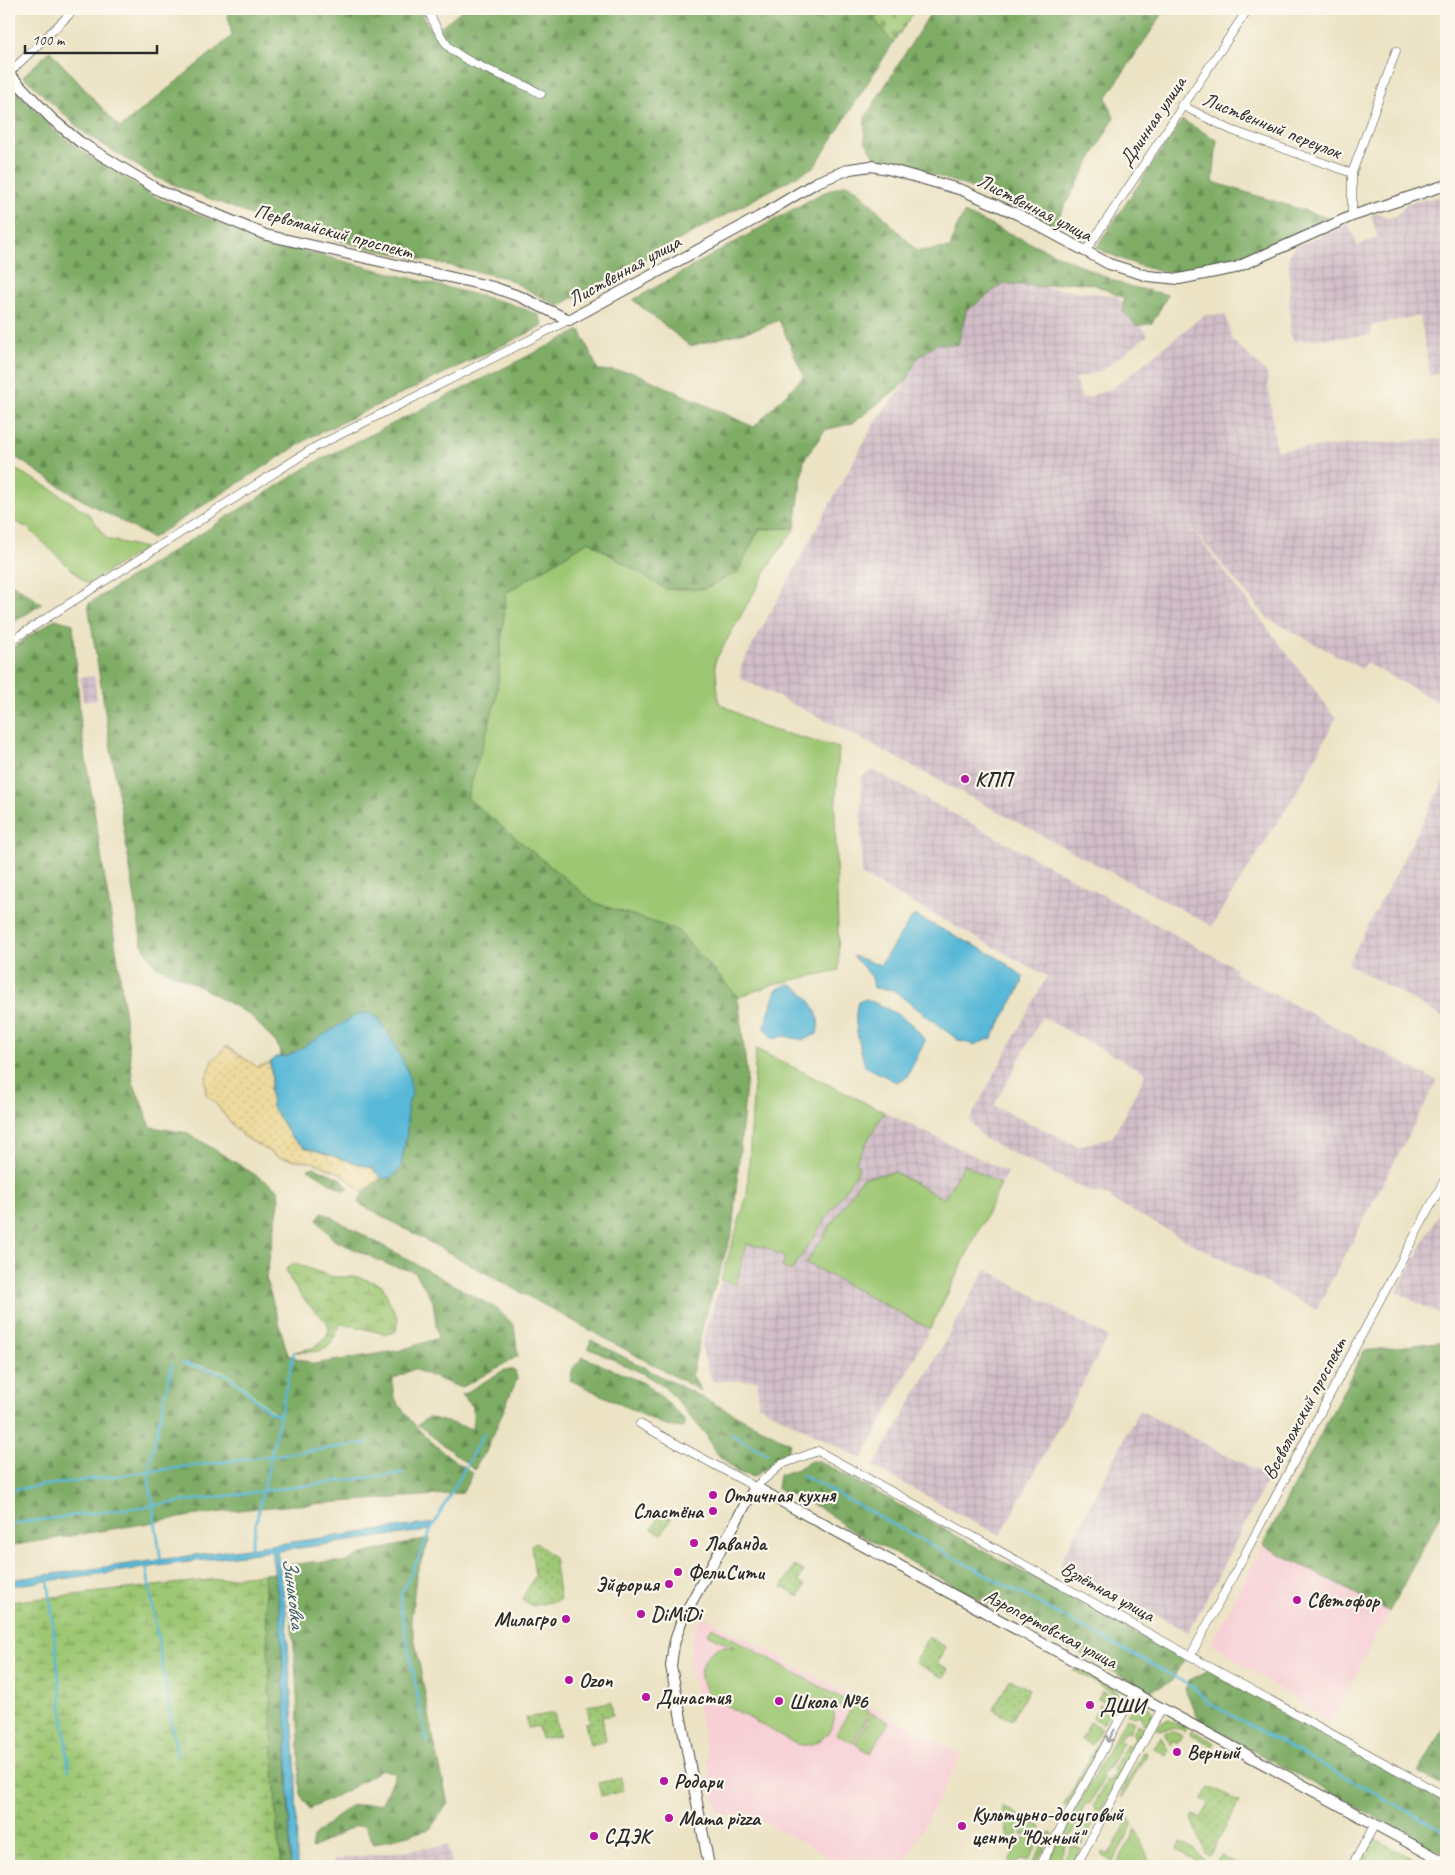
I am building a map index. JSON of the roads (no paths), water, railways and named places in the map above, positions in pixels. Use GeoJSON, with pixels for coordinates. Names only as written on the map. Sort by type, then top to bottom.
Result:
{"type":"FeatureCollection","features":[{"type":"Feature","properties":{"kind":"street"},"geometry":{"type":"LineString","coordinates":[[9,74],[75,9]]}},
{"type":"Feature","properties":{"kind":"street"},"geometry":{"type":"LineString","coordinates":[[427,9],[447,46],[465,60],[507,76],[541,94]]}},
{"type":"Feature","properties":{"kind":"street","name":"Длинная улица"},"geometry":{"type":"LineString","coordinates":[[1085,252],[1181,105],[1248,9]]}},
{"type":"Feature","properties":{"kind":"street"},"geometry":{"type":"LineString","coordinates":[[1352,216],[1352,173],[1396,52]]}},
{"type":"Feature","properties":{"kind":"street","name":"Первомайский проспект"},"geometry":{"type":"LineString","coordinates":[[9,74],[52,119],[80,142],[160,191],[266,235],[492,288],[521,297],[568,320]]}},
{"type":"Feature","properties":{"kind":"street","name":"Лиственный переулок"},"geometry":{"type":"LineString","coordinates":[[1181,105],[1231,130],[1352,173]]}},
{"type":"Feature","properties":{"kind":"street","name":"Лиственная улица"},"geometry":{"type":"LineString","coordinates":[[568,320],[759,217],[817,182],[850,168],[871,166],[888,169],[962,190],[1012,212],[1109,264],[1148,276],[1195,278],[1235,268],[1352,216],[1446,186]]}},
{"type":"Feature","properties":{"kind":"street"},"geometry":{"type":"LineString","coordinates":[[9,642],[315,447],[568,320]]}},
{"type":"Feature","properties":{"kind":"street","name":"Всеволожский проспект"},"geometry":{"type":"LineString","coordinates":[[1191,1654],[1446,1177]]}},
{"type":"Feature","properties":{"kind":"street","name":"Аэропортовская улица"},"geometry":{"type":"LineString","coordinates":[[640,1424],[1446,1863]]}},
{"type":"Feature","properties":{"kind":"street","name":"Взлётная улица"},"geometry":{"type":"LineString","coordinates":[[755,1487],[782,1464],[818,1451],[1191,1654],[1446,1797]]}},
{"type":"Feature","properties":{"kind":"street"},"geometry":{"type":"LineString","coordinates":[[709,1866],[671,1666],[674,1644],[682,1619],[755,1487]]}},
{"type":"Feature","properties":{"kind":"street"},"geometry":{"type":"LineString","coordinates":[[1040,1866],[1134,1693]]}},
{"type":"Feature","properties":{"kind":"street"},"geometry":{"type":"LineString","coordinates":[[1076,1866],[1162,1708]]}},
{"type":"Feature","properties":{"kind":"street"},"geometry":{"type":"LineString","coordinates":[[1352,1866],[1375,1824]]}},
{"type":"Feature","properties":{"kind":"water"},"geometry":{"type":"Polygon","coordinates":[[[914,915],[997,957],[1023,976],[1022,984],[992,1038],[974,1045],[958,1040],[893,990],[874,988],[872,977],[853,956],[880,965],[914,915]]]}},
{"type":"Feature","properties":{"kind":"water"},"geometry":{"type":"Polygon","coordinates":[[[788,984],[803,993],[817,1014],[817,1034],[803,1040],[784,1036],[773,1039],[764,1028],[776,990],[788,984]]]}},
{"type":"Feature","properties":{"kind":"water"},"geometry":{"type":"Polygon","coordinates":[[[866,999],[907,1021],[920,1033],[925,1041],[907,1077],[896,1082],[865,1066],[857,1034],[856,1010],[858,1002],[866,999]]]}},
{"type":"Feature","properties":{"kind":"water"},"geometry":{"type":"Polygon","coordinates":[[[368,1013],[378,1018],[392,1040],[408,1072],[412,1093],[407,1108],[407,1131],[401,1166],[397,1173],[390,1178],[381,1178],[372,1168],[304,1147],[291,1137],[272,1107],[270,1063],[275,1057],[288,1056],[358,1014],[368,1013]]]}},
{"type":"Feature","properties":{"kind":"water"},"geometry":{"type":"Polygon","coordinates":[[[434,1523],[431,1530],[277,1551],[286,1611],[296,1777],[297,1866],[291,1866],[280,1609],[271,1551],[9,1586],[9,1580],[434,1523]]]}},
{"type":"Feature","properties":{"kind":"waterway"},"geometry":{"type":"LineString","coordinates":[[250,1550],[294,1352]]}},
{"type":"Feature","properties":{"kind":"waterway"},"geometry":{"type":"LineString","coordinates":[[183,1363],[227,1374],[270,1412],[280,1415]]}},
{"type":"Feature","properties":{"kind":"waterway"},"geometry":{"type":"LineString","coordinates":[[161,1561],[148,1472],[172,1364]]}},
{"type":"Feature","properties":{"kind":"waterway"},"geometry":{"type":"LineString","coordinates":[[427,1743],[400,1605],[401,1595],[433,1526],[484,1433]]}},
{"type":"Feature","properties":{"kind":"waterway"},"geometry":{"type":"LineString","coordinates":[[731,1434],[767,1454]]}},
{"type":"Feature","properties":{"kind":"waterway"},"geometry":{"type":"LineString","coordinates":[[9,1490],[368,1443]]}},
{"type":"Feature","properties":{"kind":"waterway"},"geometry":{"type":"LineString","coordinates":[[9,1524],[403,1473]]}},
{"type":"Feature","properties":{"kind":"waterway"},"geometry":{"type":"LineString","coordinates":[[802,1475],[1193,1687],[1209,1703],[1446,1832]]}},
{"type":"Feature","properties":{"kind":"waterway"},"geometry":{"type":"LineString","coordinates":[[146,1565],[177,1756]]}},
{"type":"Feature","properties":{"kind":"waterway"},"geometry":{"type":"LineString","coordinates":[[48,1578],[69,1770]]}},
{"type":"Feature","properties":{"kind":"place","name":"КПП"},"geometry":{"type":"Point","coordinates":[965,779]}},
{"type":"Feature","properties":{"kind":"place","name":"Отличная кухня"},"geometry":{"type":"Point","coordinates":[713,1495]}},
{"type":"Feature","properties":{"kind":"place","name":"Сластёна"},"geometry":{"type":"Point","coordinates":[713,1511]}},
{"type":"Feature","properties":{"kind":"place","name":"Лаванда"},"geometry":{"type":"Point","coordinates":[694,1543]}},
{"type":"Feature","properties":{"kind":"place","name":"ФелиСити"},"geometry":{"type":"Point","coordinates":[678,1572]}},
{"type":"Feature","properties":{"kind":"place","name":"Эйфория"},"geometry":{"type":"Point","coordinates":[669,1584]}},
{"type":"Feature","properties":{"kind":"place","name":"Светофор"},"geometry":{"type":"Point","coordinates":[1297,1600]}},
{"type":"Feature","properties":{"kind":"place","name":"DiMiDi"},"geometry":{"type":"Point","coordinates":[641,1614]}},
{"type":"Feature","properties":{"kind":"place","name":"Милагро"},"geometry":{"type":"Point","coordinates":[566,1619]}},
{"type":"Feature","properties":{"kind":"place","name":"Ozon"},"geometry":{"type":"Point","coordinates":[569,1680]}},
{"type":"Feature","properties":{"kind":"place","name":"Династия"},"geometry":{"type":"Point","coordinates":[646,1697]}},
{"type":"Feature","properties":{"kind":"place","name":"Школа №6"},"geometry":{"type":"Point","coordinates":[779,1701]}},
{"type":"Feature","properties":{"kind":"place","name":"ДШИ"},"geometry":{"type":"Point","coordinates":[1090,1705]}},
{"type":"Feature","properties":{"kind":"place","name":"Верный"},"geometry":{"type":"Point","coordinates":[1177,1752]}},
{"type":"Feature","properties":{"kind":"place","name":"Родари"},"geometry":{"type":"Point","coordinates":[664,1781]}},
{"type":"Feature","properties":{"kind":"place","name":"Mama pizza"},"geometry":{"type":"Point","coordinates":[669,1818]}},
{"type":"Feature","properties":{"kind":"place","name":"Культурно-досуговый центр \"Южный\""},"geometry":{"type":"Point","coordinates":[962,1826]}},
{"type":"Feature","properties":{"kind":"place","name":"СДЭК"},"geometry":{"type":"Point","coordinates":[594,1836]}},
{"type":"Feature","properties":{"kind":"water label","name":"Зиньковка"},"geometry":{"type":"Point","coordinates":[294,1593]}}]}
